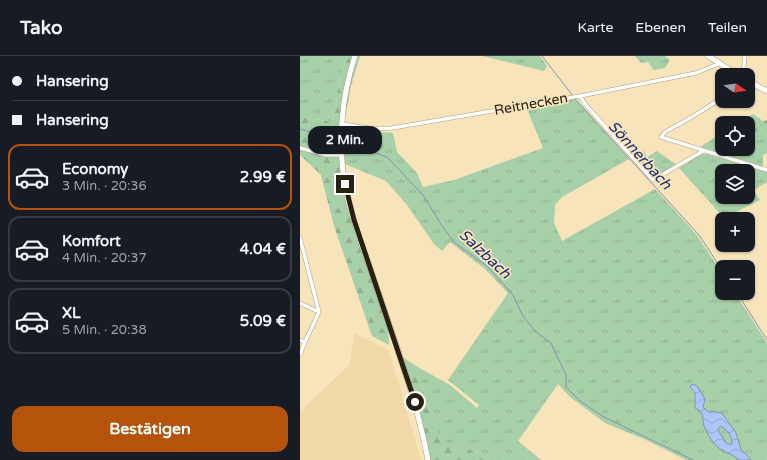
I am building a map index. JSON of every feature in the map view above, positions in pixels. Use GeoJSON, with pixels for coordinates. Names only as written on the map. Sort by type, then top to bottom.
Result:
{"type":"FeatureCollection","features":[{"type":"Feature","properties":{"kind":"street"},"geometry":{"type":"LineString","coordinates":[[355,56],[347,86],[342,124],[342,155],[345,184],[349,202],[411,389],[422,427],[428,460]]}},
{"type":"Feature","properties":{"kind":"street"},"geometry":{"type":"LineString","coordinates":[[708,56],[725,68]]}},
{"type":"Feature","properties":{"kind":"street"},"geometry":{"type":"LineString","coordinates":[[744,68],[745,56]]}},
{"type":"Feature","properties":{"kind":"street","name":"Reitnecken"},"geometry":{"type":"LineString","coordinates":[[342,124],[374,129],[387,129],[576,96],[696,73],[718,64]]}},
{"type":"Feature","properties":{"kind":"street"},"geometry":{"type":"LineString","coordinates":[[755,85],[767,91]]}},
{"type":"Feature","properties":{"kind":"street"},"geometry":{"type":"LineString","coordinates":[[576,96],[585,104],[653,180],[704,152]]}},
{"type":"Feature","properties":{"kind":"street"},"geometry":{"type":"LineString","coordinates":[[715,102],[665,132],[661,137],[704,152],[767,170]]}},
{"type":"Feature","properties":{"kind":"street"},"geometry":{"type":"LineString","coordinates":[[300,148],[326,155],[342,155]]}},
{"type":"Feature","properties":{"kind":"street"},"geometry":{"type":"LineString","coordinates":[[300,238],[302,252],[319,312],[300,354]]}},
{"type":"Feature","properties":{"kind":"street"},"geometry":{"type":"LineString","coordinates":[[300,303],[319,312]]}},
{"type":"Feature","properties":{"kind":"street"},"geometry":{"type":"LineString","coordinates":[[300,340],[305,342]]}},
{"type":"Feature","properties":{"kind":"shaded area"},"geometry":{"type":"Polygon","coordinates":[[[355,333],[389,351],[421,460],[300,460],[300,412],[349,365],[355,333]]]}},
{"type":"Feature","properties":{"kind":"green space"},"geometry":{"type":"Polygon","coordinates":[[[300,56],[348,56],[340,75],[333,122],[300,117],[300,56]]]}},
{"type":"Feature","properties":{"kind":"green space"},"geometry":{"type":"Polygon","coordinates":[[[348,56],[360,56],[351,86],[343,129],[348,189],[359,229],[387,309],[389,345],[372,336],[334,226],[321,175],[300,155],[300,117],[333,122],[340,75],[348,56]]]}},
{"type":"Feature","properties":{"kind":"green space"},"geometry":{"type":"Polygon","coordinates":[[[482,56],[540,56],[547,66],[544,71],[482,56]]]}},
{"type":"Feature","properties":{"kind":"green space"},"geometry":{"type":"Polygon","coordinates":[[[635,56],[665,56],[670,60],[665,68],[654,70],[648,62],[641,63],[635,56]]]}},
{"type":"Feature","properties":{"kind":"green space"},"geometry":{"type":"Polygon","coordinates":[[[575,98],[629,159],[562,197],[555,205],[554,223],[562,241],[655,189],[696,234],[715,262],[715,300],[739,300],[767,343],[767,460],[686,460],[646,440],[605,423],[570,397],[558,384],[518,441],[541,460],[493,460],[466,448],[441,443],[416,366],[450,385],[477,408],[479,405],[448,380],[508,293],[485,269],[450,242],[442,251],[434,244],[407,205],[386,181],[345,164],[343,129],[393,133],[397,152],[417,173],[423,187],[454,180],[543,148],[526,107],[575,98]]]}},
{"type":"Feature","properties":{"kind":"green space"},"geometry":{"type":"Polygon","coordinates":[[[753,114],[763,121],[767,120],[767,137],[762,129],[755,132],[755,116],[750,116],[753,114]]]}},
{"type":"Feature","properties":{"kind":"green space"},"geometry":{"type":"Polygon","coordinates":[[[762,129],[767,137],[767,153],[763,155],[763,167],[728,156],[755,156],[755,132],[762,129]]]}},
{"type":"Feature","properties":{"kind":"green space"},"geometry":{"type":"Polygon","coordinates":[[[715,137],[715,152],[700,147],[715,137]]]}},
{"type":"Feature","properties":{"kind":"green space"},"geometry":{"type":"Polygon","coordinates":[[[644,151],[647,157],[657,151],[677,165],[657,177],[652,176],[635,156],[644,151]]]}},
{"type":"Feature","properties":{"kind":"green space"},"geometry":{"type":"Polygon","coordinates":[[[701,154],[707,154],[740,164],[715,164],[715,204],[752,204],[736,212],[719,212],[679,168],[701,154]]]}},
{"type":"Feature","properties":{"kind":"green space"},"geometry":{"type":"Polygon","coordinates":[[[755,168],[767,172],[767,182],[755,189],[755,168]]]}},
{"type":"Feature","properties":{"kind":"green space"},"geometry":{"type":"Polygon","coordinates":[[[755,192],[760,200],[755,202],[755,192]]]}},
{"type":"Feature","properties":{"kind":"green space"},"geometry":{"type":"Polygon","coordinates":[[[402,357],[416,366],[441,442],[466,448],[493,460],[430,460],[423,426],[402,357]]]}},
{"type":"Feature","properties":{"kind":"water"},"geometry":{"type":"Polygon","coordinates":[[[692,384],[697,386],[705,399],[703,407],[708,412],[712,411],[722,413],[736,433],[741,449],[751,460],[739,460],[716,446],[704,426],[701,412],[695,408],[695,393],[690,387],[692,384]],[[720,426],[718,430],[727,444],[732,444],[730,435],[720,426]]]}},
{"type":"Feature","properties":{"kind":"waterway","name":"Sönnerbach"},"geometry":{"type":"LineString","coordinates":[[542,56],[573,96]]}},
{"type":"Feature","properties":{"kind":"waterway","name":"Sönnerbach"},"geometry":{"type":"LineString","coordinates":[[575,99],[699,235],[715,260]]}},
{"type":"Feature","properties":{"kind":"waterway","name":"Salzbach"},"geometry":{"type":"LineString","coordinates":[[300,129],[338,140]]}},
{"type":"Feature","properties":{"kind":"waterway","name":"Salzbach"},"geometry":{"type":"LineString","coordinates":[[344,142],[387,157],[423,195],[444,229],[455,243],[488,267],[513,295],[523,316],[536,332],[551,343],[566,375],[566,387],[580,401],[604,417],[693,460]]}},
{"type":"Feature","properties":{"kind":"waterway","name":"Sönnerbach"},"geometry":{"type":"LineString","coordinates":[[741,300],[767,340]]}},
{"type":"Feature","properties":{"kind":"route"},"geometry":{"type":"LineString","coordinates":[[345,184],[354,220],[415,402]]}}]}
